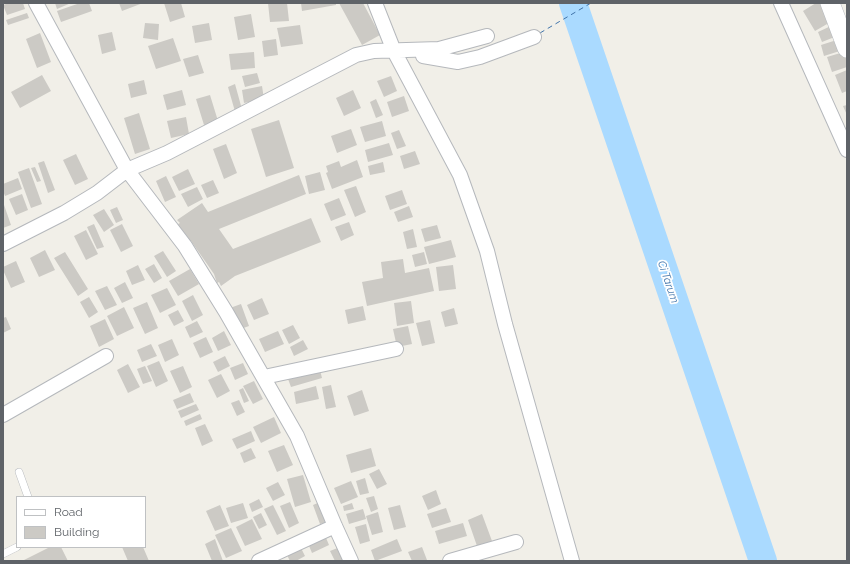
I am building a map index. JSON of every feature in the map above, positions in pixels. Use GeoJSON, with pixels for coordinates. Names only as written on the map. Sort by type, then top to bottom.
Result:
{"type":"FeatureCollection","features":[{"type":"Feature","properties":{"kind":"main road"},"geometry":{"type":"LineString","coordinates":[[838,14],[847,48]]}},
{"type":"Feature","properties":{"kind":"street"},"geometry":{"type":"LineString","coordinates":[[36,3],[127,170],[186,246],[264,377],[297,436],[351,561]]}},
{"type":"Feature","properties":{"kind":"street"},"geometry":{"type":"LineString","coordinates":[[375,3],[394,51],[460,175],[487,251],[505,324],[572,561]]}},
{"type":"Feature","properties":{"kind":"street"},"geometry":{"type":"LineString","coordinates":[[781,3],[847,150]]}},
{"type":"Feature","properties":{"kind":"street"},"geometry":{"type":"LineString","coordinates":[[3,244],[71,209],[97,193],[127,170],[174,150],[356,55],[374,51],[439,49],[487,36]]}},
{"type":"Feature","properties":{"kind":"street"},"geometry":{"type":"LineString","coordinates":[[394,51],[458,62],[480,57],[534,37]]}},
{"type":"Feature","properties":{"kind":"street"},"geometry":{"type":"LineString","coordinates":[[264,377],[396,349]]}},
{"type":"Feature","properties":{"kind":"street"},"geometry":{"type":"LineString","coordinates":[[3,415],[106,356]]}},
{"type":"Feature","properties":{"kind":"street"},"geometry":{"type":"LineString","coordinates":[[259,561],[335,526]]}},
{"type":"Feature","properties":{"kind":"street"},"geometry":{"type":"LineString","coordinates":[[450,561],[516,542]]}},
{"type":"Feature","properties":{"kind":"lane"},"geometry":{"type":"LineString","coordinates":[[19,472],[28,496]]}},
{"type":"Feature","properties":{"kind":"lane"},"geometry":{"type":"LineString","coordinates":[[3,554],[16,548]]}},
{"type":"Feature","properties":{"kind":"building"},"geometry":{"type":"Polygon","coordinates":[[[9,3],[23,3],[25,9],[7,15],[3,5],[9,3]]]}},
{"type":"Feature","properties":{"kind":"building"},"geometry":{"type":"Polygon","coordinates":[[[55,3],[71,3],[57,9],[55,3]]]}},
{"type":"Feature","properties":{"kind":"building"},"geometry":{"type":"Polygon","coordinates":[[[80,3],[89,3],[92,11],[61,22],[57,11],[80,3]]]}},
{"type":"Feature","properties":{"kind":"building"},"geometry":{"type":"Polygon","coordinates":[[[119,3],[143,3],[122,11],[119,3]]]}},
{"type":"Feature","properties":{"kind":"building"},"geometry":{"type":"Polygon","coordinates":[[[164,3],[181,3],[185,17],[170,22],[164,3]]]}},
{"type":"Feature","properties":{"kind":"building"},"geometry":{"type":"Polygon","coordinates":[[[268,3],[287,3],[289,21],[270,22],[268,3]]]}},
{"type":"Feature","properties":{"kind":"building"},"geometry":{"type":"Polygon","coordinates":[[[301,3],[336,3],[336,5],[302,11],[301,3]]]}},
{"type":"Feature","properties":{"kind":"building"},"geometry":{"type":"Polygon","coordinates":[[[339,3],[363,3],[380,35],[362,45],[339,3]]]}},
{"type":"Feature","properties":{"kind":"building"},"geometry":{"type":"Polygon","coordinates":[[[816,3],[824,3],[834,20],[815,31],[803,11],[816,3]]]}},
{"type":"Feature","properties":{"kind":"building"},"geometry":{"type":"Polygon","coordinates":[[[27,13],[29,18],[8,25],[6,20],[27,13]]]}},
{"type":"Feature","properties":{"kind":"building"},"geometry":{"type":"Polygon","coordinates":[[[251,14],[255,37],[238,40],[234,17],[251,14]]]}},
{"type":"Feature","properties":{"kind":"building"},"geometry":{"type":"Polygon","coordinates":[[[145,23],[159,24],[158,40],[143,38],[145,23]]]}},
{"type":"Feature","properties":{"kind":"building"},"geometry":{"type":"Polygon","coordinates":[[[209,23],[212,40],[195,43],[192,26],[209,23]]]}},
{"type":"Feature","properties":{"kind":"building"},"geometry":{"type":"Polygon","coordinates":[[[300,25],[303,44],[281,47],[277,28],[300,25]]]}},
{"type":"Feature","properties":{"kind":"building"},"geometry":{"type":"Polygon","coordinates":[[[833,25],[837,36],[822,42],[818,32],[833,25]]]}},
{"type":"Feature","properties":{"kind":"building"},"geometry":{"type":"Polygon","coordinates":[[[112,32],[116,50],[102,54],[98,35],[112,32]]]}},
{"type":"Feature","properties":{"kind":"building"},"geometry":{"type":"Polygon","coordinates":[[[40,33],[51,62],[37,68],[26,39],[40,33]]]}},
{"type":"Feature","properties":{"kind":"building"},"geometry":{"type":"Polygon","coordinates":[[[173,38],[181,61],[156,69],[148,46],[173,38]]]}},
{"type":"Feature","properties":{"kind":"building"},"geometry":{"type":"Polygon","coordinates":[[[843,38],[846,49],[824,56],[821,45],[843,38]]]}},
{"type":"Feature","properties":{"kind":"building"},"geometry":{"type":"Polygon","coordinates":[[[276,39],[278,55],[264,57],[262,41],[276,39]]]}},
{"type":"Feature","properties":{"kind":"building"},"geometry":{"type":"Polygon","coordinates":[[[847,51],[847,67],[832,72],[827,57],[847,51]]]}},
{"type":"Feature","properties":{"kind":"building"},"geometry":{"type":"Polygon","coordinates":[[[254,52],[255,68],[231,70],[229,54],[254,52]]]}},
{"type":"Feature","properties":{"kind":"building"},"geometry":{"type":"Polygon","coordinates":[[[198,55],[204,73],[189,77],[183,59],[198,55]]]}},
{"type":"Feature","properties":{"kind":"building"},"geometry":{"type":"Polygon","coordinates":[[[847,70],[847,91],[842,93],[835,75],[847,70]]]}},
{"type":"Feature","properties":{"kind":"building"},"geometry":{"type":"Polygon","coordinates":[[[257,73],[260,83],[245,87],[242,76],[257,73]]]}},
{"type":"Feature","properties":{"kind":"building"},"geometry":{"type":"Polygon","coordinates":[[[42,75],[51,91],[20,108],[11,92],[42,75]]]}},
{"type":"Feature","properties":{"kind":"building"},"geometry":{"type":"Polygon","coordinates":[[[391,76],[397,91],[384,97],[377,81],[391,76]]]}},
{"type":"Feature","properties":{"kind":"building"},"geometry":{"type":"Polygon","coordinates":[[[144,80],[147,94],[131,98],[128,84],[144,80]]]}},
{"type":"Feature","properties":{"kind":"building"},"geometry":{"type":"Polygon","coordinates":[[[235,84],[243,113],[236,115],[228,87],[235,84]]]}},
{"type":"Feature","properties":{"kind":"building"},"geometry":{"type":"Polygon","coordinates":[[[262,86],[264,99],[244,103],[242,90],[262,86]]]}},
{"type":"Feature","properties":{"kind":"building"},"geometry":{"type":"Polygon","coordinates":[[[182,90],[186,105],[167,110],[163,95],[182,90]]]}},
{"type":"Feature","properties":{"kind":"building"},"geometry":{"type":"Polygon","coordinates":[[[353,90],[361,108],[344,116],[336,98],[353,90]]]}},
{"type":"Feature","properties":{"kind":"building"},"geometry":{"type":"Polygon","coordinates":[[[210,95],[218,121],[204,125],[196,99],[210,95]]]}},
{"type":"Feature","properties":{"kind":"building"},"geometry":{"type":"Polygon","coordinates":[[[404,96],[409,111],[392,117],[387,102],[404,96]]]}},
{"type":"Feature","properties":{"kind":"building"},"geometry":{"type":"Polygon","coordinates":[[[376,99],[383,115],[376,118],[370,102],[376,99]]]}},
{"type":"Feature","properties":{"kind":"building"},"geometry":{"type":"Polygon","coordinates":[[[847,105],[847,115],[843,106],[847,105]]]}},
{"type":"Feature","properties":{"kind":"building"},"geometry":{"type":"Polygon","coordinates":[[[139,113],[150,149],[135,154],[124,118],[139,113]]]}},
{"type":"Feature","properties":{"kind":"building"},"geometry":{"type":"Polygon","coordinates":[[[186,117],[189,134],[171,138],[167,121],[186,117]]]}},
{"type":"Feature","properties":{"kind":"building"},"geometry":{"type":"Polygon","coordinates":[[[279,120],[294,168],[266,177],[251,129],[279,120]]]}},
{"type":"Feature","properties":{"kind":"building"},"geometry":{"type":"Polygon","coordinates":[[[382,121],[386,136],[365,142],[360,127],[382,121]]]}},
{"type":"Feature","properties":{"kind":"building"},"geometry":{"type":"Polygon","coordinates":[[[351,129],[357,145],[337,153],[331,136],[351,129]]]}},
{"type":"Feature","properties":{"kind":"building"},"geometry":{"type":"Polygon","coordinates":[[[399,130],[406,146],[397,149],[391,133],[399,130]]]}},
{"type":"Feature","properties":{"kind":"building"},"geometry":{"type":"Polygon","coordinates":[[[389,143],[393,155],[368,162],[365,150],[389,143]]]}},
{"type":"Feature","properties":{"kind":"building"},"geometry":{"type":"Polygon","coordinates":[[[226,144],[237,173],[224,179],[213,149],[226,144]]]}},
{"type":"Feature","properties":{"kind":"building"},"geometry":{"type":"Polygon","coordinates":[[[415,151],[420,164],[404,169],[400,156],[415,151]]]}},
{"type":"Feature","properties":{"kind":"building"},"geometry":{"type":"Polygon","coordinates":[[[76,154],[88,179],[75,185],[63,160],[76,154]]]}},
{"type":"Feature","properties":{"kind":"building"},"geometry":{"type":"Polygon","coordinates":[[[357,160],[363,177],[332,189],[326,173],[328,172],[326,166],[339,161],[341,167],[357,160]]]}},
{"type":"Feature","properties":{"kind":"building"},"geometry":{"type":"Polygon","coordinates":[[[44,161],[55,190],[48,193],[38,163],[44,161]]]}},
{"type":"Feature","properties":{"kind":"building"},"geometry":{"type":"Polygon","coordinates":[[[383,162],[385,172],[370,175],[368,166],[383,162]]]}},
{"type":"Feature","properties":{"kind":"building"},"geometry":{"type":"Polygon","coordinates":[[[35,167],[41,181],[37,182],[31,168],[35,167]]]}},
{"type":"Feature","properties":{"kind":"building"},"geometry":{"type":"Polygon","coordinates":[[[29,168],[42,204],[31,208],[18,172],[29,168]]]}},
{"type":"Feature","properties":{"kind":"building"},"geometry":{"type":"Polygon","coordinates":[[[188,169],[195,184],[179,191],[172,177],[188,169]]]}},
{"type":"Feature","properties":{"kind":"building"},"geometry":{"type":"Polygon","coordinates":[[[320,172],[325,190],[309,194],[305,176],[320,172]]]}},
{"type":"Feature","properties":{"kind":"building"},"geometry":{"type":"Polygon","coordinates":[[[299,175],[306,194],[219,229],[233,249],[311,218],[321,242],[235,276],[221,286],[219,282],[217,283],[214,274],[191,241],[185,243],[178,224],[180,223],[177,220],[202,203],[208,212],[299,175]]]}},
{"type":"Feature","properties":{"kind":"building"},"geometry":{"type":"Polygon","coordinates":[[[166,176],[176,197],[165,202],[156,181],[166,176]]]}},
{"type":"Feature","properties":{"kind":"building"},"geometry":{"type":"Polygon","coordinates":[[[18,178],[22,189],[5,196],[3,184],[18,178]]]}},
{"type":"Feature","properties":{"kind":"building"},"geometry":{"type":"Polygon","coordinates":[[[213,180],[219,193],[207,198],[201,185],[213,180]]]}},
{"type":"Feature","properties":{"kind":"building"},"geometry":{"type":"Polygon","coordinates":[[[356,186],[366,212],[355,217],[344,190],[356,186]]]}},
{"type":"Feature","properties":{"kind":"building"},"geometry":{"type":"Polygon","coordinates":[[[197,187],[203,199],[188,207],[181,194],[197,187]]]}},
{"type":"Feature","properties":{"kind":"building"},"geometry":{"type":"Polygon","coordinates":[[[402,190],[407,204],[390,210],[385,196],[402,190]]]}},
{"type":"Feature","properties":{"kind":"building"},"geometry":{"type":"Polygon","coordinates":[[[22,194],[28,210],[16,215],[9,199],[22,194]]]}},
{"type":"Feature","properties":{"kind":"building"},"geometry":{"type":"Polygon","coordinates":[[[339,198],[346,215],[331,221],[324,204],[339,198]]]}},
{"type":"Feature","properties":{"kind":"building"},"geometry":{"type":"Polygon","coordinates":[[[3,202],[11,225],[3,228],[3,202]]]}},
{"type":"Feature","properties":{"kind":"building"},"geometry":{"type":"Polygon","coordinates":[[[409,206],[413,217],[398,222],[394,212],[409,206]]]}},
{"type":"Feature","properties":{"kind":"building"},"geometry":{"type":"Polygon","coordinates":[[[117,207],[123,220],[116,223],[110,210],[117,207]]]}},
{"type":"Feature","properties":{"kind":"building"},"geometry":{"type":"Polygon","coordinates":[[[104,209],[114,225],[104,232],[93,215],[104,209]]]}},
{"type":"Feature","properties":{"kind":"building"},"geometry":{"type":"Polygon","coordinates":[[[349,222],[354,235],[341,241],[335,227],[349,222]]]}},
{"type":"Feature","properties":{"kind":"building"},"geometry":{"type":"Polygon","coordinates":[[[94,224],[104,247],[97,249],[87,227],[94,224]]]}},
{"type":"Feature","properties":{"kind":"building"},"geometry":{"type":"Polygon","coordinates":[[[122,224],[133,246],[121,252],[110,230],[122,224]]]}},
{"type":"Feature","properties":{"kind":"building"},"geometry":{"type":"Polygon","coordinates":[[[437,225],[441,238],[425,242],[421,229],[437,225]]]}},
{"type":"Feature","properties":{"kind":"building"},"geometry":{"type":"Polygon","coordinates":[[[413,229],[417,247],[407,249],[403,232],[413,229]]]}},
{"type":"Feature","properties":{"kind":"building"},"geometry":{"type":"Polygon","coordinates":[[[86,230],[98,254],[86,260],[74,236],[86,230]]]}},
{"type":"Feature","properties":{"kind":"building"},"geometry":{"type":"Polygon","coordinates":[[[451,240],[456,257],[429,264],[424,247],[451,240]]]}},
{"type":"Feature","properties":{"kind":"building"},"geometry":{"type":"Polygon","coordinates":[[[45,250],[55,270],[39,277],[30,258],[45,250]]]}},
{"type":"Feature","properties":{"kind":"building"},"geometry":{"type":"Polygon","coordinates":[[[163,251],[176,271],[167,277],[154,256],[163,251]]]}},
{"type":"Feature","properties":{"kind":"building"},"geometry":{"type":"Polygon","coordinates":[[[65,252],[88,289],[78,296],[54,258],[65,252]]]}},
{"type":"Feature","properties":{"kind":"building"},"geometry":{"type":"Polygon","coordinates":[[[424,252],[427,264],[415,267],[412,255],[424,252]]]}},
{"type":"Feature","properties":{"kind":"building"},"geometry":{"type":"Polygon","coordinates":[[[403,259],[405,273],[429,268],[434,291],[367,306],[362,282],[383,278],[381,262],[403,259]]]}},
{"type":"Feature","properties":{"kind":"building"},"geometry":{"type":"Polygon","coordinates":[[[16,261],[25,282],[11,288],[3,267],[16,261]]]}},
{"type":"Feature","properties":{"kind":"building"},"geometry":{"type":"Polygon","coordinates":[[[154,264],[162,278],[154,283],[145,269],[154,264]]]}},
{"type":"Feature","properties":{"kind":"building"},"geometry":{"type":"Polygon","coordinates":[[[138,265],[145,280],[132,285],[126,271],[138,265]]]}},
{"type":"Feature","properties":{"kind":"building"},"geometry":{"type":"Polygon","coordinates":[[[453,265],[456,289],[439,291],[436,267],[453,265]]]}},
{"type":"Feature","properties":{"kind":"building"},"geometry":{"type":"Polygon","coordinates":[[[190,269],[199,284],[178,296],[169,281],[190,269]]]}},
{"type":"Feature","properties":{"kind":"building"},"geometry":{"type":"Polygon","coordinates":[[[125,282],[133,298],[122,303],[114,288],[125,282]]]}},
{"type":"Feature","properties":{"kind":"building"},"geometry":{"type":"Polygon","coordinates":[[[107,286],[117,305],[105,310],[95,291],[107,286]]]}},
{"type":"Feature","properties":{"kind":"building"},"geometry":{"type":"Polygon","coordinates":[[[167,288],[176,305],[160,313],[151,295],[167,288]]]}},
{"type":"Feature","properties":{"kind":"building"},"geometry":{"type":"Polygon","coordinates":[[[193,295],[203,315],[192,321],[182,301],[193,295]]]}},
{"type":"Feature","properties":{"kind":"building"},"geometry":{"type":"Polygon","coordinates":[[[89,297],[98,312],[89,318],[80,302],[89,297]]]}},
{"type":"Feature","properties":{"kind":"building"},"geometry":{"type":"Polygon","coordinates":[[[262,298],[269,314],[254,320],[247,305],[262,298]]]}},
{"type":"Feature","properties":{"kind":"building"},"geometry":{"type":"Polygon","coordinates":[[[411,301],[414,323],[397,326],[394,303],[411,301]]]}},
{"type":"Feature","properties":{"kind":"building"},"geometry":{"type":"Polygon","coordinates":[[[147,302],[158,328],[145,334],[133,308],[147,302]]]}},
{"type":"Feature","properties":{"kind":"building"},"geometry":{"type":"Polygon","coordinates":[[[241,304],[249,326],[238,330],[230,308],[241,304]]]}},
{"type":"Feature","properties":{"kind":"building"},"geometry":{"type":"Polygon","coordinates":[[[363,306],[366,320],[348,324],[345,310],[363,306]]]}},
{"type":"Feature","properties":{"kind":"building"},"geometry":{"type":"Polygon","coordinates":[[[124,307],[134,328],[117,336],[107,316],[124,307]]]}},
{"type":"Feature","properties":{"kind":"building"},"geometry":{"type":"Polygon","coordinates":[[[454,308],[458,324],[445,327],[441,312],[454,308]]]}},
{"type":"Feature","properties":{"kind":"building"},"geometry":{"type":"Polygon","coordinates":[[[178,310],[184,321],[174,326],[168,315],[178,310]]]}},
{"type":"Feature","properties":{"kind":"building"},"geometry":{"type":"Polygon","coordinates":[[[6,317],[11,329],[3,333],[3,318],[6,317]]]}},
{"type":"Feature","properties":{"kind":"building"},"geometry":{"type":"Polygon","coordinates":[[[105,319],[114,339],[99,347],[90,326],[105,319]]]}},
{"type":"Feature","properties":{"kind":"building"},"geometry":{"type":"Polygon","coordinates":[[[430,320],[435,343],[422,346],[416,323],[430,320]]]}},
{"type":"Feature","properties":{"kind":"building"},"geometry":{"type":"Polygon","coordinates":[[[197,321],[203,332],[190,338],[185,327],[197,321]]]}},
{"type":"Feature","properties":{"kind":"building"},"geometry":{"type":"Polygon","coordinates":[[[293,325],[300,338],[289,344],[282,330],[293,325]]]}},
{"type":"Feature","properties":{"kind":"building"},"geometry":{"type":"Polygon","coordinates":[[[408,326],[412,344],[397,347],[393,329],[408,326]]]}},
{"type":"Feature","properties":{"kind":"building"},"geometry":{"type":"Polygon","coordinates":[[[224,331],[231,345],[218,351],[212,338],[224,331]]]}},
{"type":"Feature","properties":{"kind":"building"},"geometry":{"type":"Polygon","coordinates":[[[278,331],[284,344],[265,352],[259,339],[278,331]]]}},
{"type":"Feature","properties":{"kind":"building"},"geometry":{"type":"Polygon","coordinates":[[[206,337],[213,352],[200,358],[193,343],[206,337]]]}},
{"type":"Feature","properties":{"kind":"building"},"geometry":{"type":"Polygon","coordinates":[[[172,339],[179,355],[165,362],[158,345],[172,339]]]}},
{"type":"Feature","properties":{"kind":"building"},"geometry":{"type":"Polygon","coordinates":[[[303,340],[308,349],[294,356],[290,347],[303,340]]]}},
{"type":"Feature","properties":{"kind":"building"},"geometry":{"type":"Polygon","coordinates":[[[151,344],[157,356],[142,362],[137,350],[151,344]]]}},
{"type":"Feature","properties":{"kind":"building"},"geometry":{"type":"Polygon","coordinates":[[[225,356],[230,366],[218,372],[213,362],[225,356]]]}},
{"type":"Feature","properties":{"kind":"building"},"geometry":{"type":"Polygon","coordinates":[[[159,361],[168,381],[156,387],[147,366],[159,361]]]}},
{"type":"Feature","properties":{"kind":"building"},"geometry":{"type":"Polygon","coordinates":[[[243,363],[248,374],[235,380],[230,368],[243,363]]]}},
{"type":"Feature","properties":{"kind":"building"},"geometry":{"type":"Polygon","coordinates":[[[128,364],[140,387],[128,393],[117,370],[128,364]]]}},
{"type":"Feature","properties":{"kind":"building"},"geometry":{"type":"Polygon","coordinates":[[[145,366],[152,381],[143,384],[137,369],[145,366]]]}},
{"type":"Feature","properties":{"kind":"building"},"geometry":{"type":"Polygon","coordinates":[[[183,366],[192,387],[180,393],[170,371],[183,366]]]}},
{"type":"Feature","properties":{"kind":"building"},"geometry":{"type":"Polygon","coordinates":[[[320,370],[322,378],[291,387],[288,379],[320,370]]]}},
{"type":"Feature","properties":{"kind":"building"},"geometry":{"type":"Polygon","coordinates":[[[221,374],[230,391],[217,398],[208,380],[221,374]]]}},
{"type":"Feature","properties":{"kind":"building"},"geometry":{"type":"Polygon","coordinates":[[[254,381],[263,399],[253,404],[243,386],[254,381]]]}},
{"type":"Feature","properties":{"kind":"building"},"geometry":{"type":"Polygon","coordinates":[[[331,385],[336,407],[326,409],[322,387],[331,385]]]}},
{"type":"Feature","properties":{"kind":"building"},"geometry":{"type":"Polygon","coordinates":[[[316,386],[319,399],[296,404],[294,392],[316,386]]]}},
{"type":"Feature","properties":{"kind":"building"},"geometry":{"type":"Polygon","coordinates":[[[243,388],[249,401],[244,403],[239,390],[243,388]]]}},
{"type":"Feature","properties":{"kind":"building"},"geometry":{"type":"Polygon","coordinates":[[[362,390],[369,411],[354,416],[347,396],[362,390]]]}},
{"type":"Feature","properties":{"kind":"building"},"geometry":{"type":"Polygon","coordinates":[[[190,393],[194,402],[177,409],[173,400],[190,393]]]}},
{"type":"Feature","properties":{"kind":"building"},"geometry":{"type":"Polygon","coordinates":[[[239,400],[245,412],[237,416],[231,403],[239,400]]]}},
{"type":"Feature","properties":{"kind":"building"},"geometry":{"type":"Polygon","coordinates":[[[196,404],[199,410],[181,418],[178,411],[196,404]]]}},
{"type":"Feature","properties":{"kind":"building"},"geometry":{"type":"Polygon","coordinates":[[[200,414],[202,419],[186,426],[184,421],[200,414]]]}},
{"type":"Feature","properties":{"kind":"building"},"geometry":{"type":"Polygon","coordinates":[[[274,417],[281,433],[261,443],[253,427],[274,417]]]}},
{"type":"Feature","properties":{"kind":"building"},"geometry":{"type":"Polygon","coordinates":[[[205,424],[213,441],[202,446],[195,428],[205,424]]]}},
{"type":"Feature","properties":{"kind":"building"},"geometry":{"type":"Polygon","coordinates":[[[251,431],[255,441],[237,449],[232,439],[251,431]]]}},
{"type":"Feature","properties":{"kind":"building"},"geometry":{"type":"Polygon","coordinates":[[[284,445],[293,465],[277,472],[268,451],[284,445]]]}},
{"type":"Feature","properties":{"kind":"building"},"geometry":{"type":"Polygon","coordinates":[[[251,448],[256,458],[244,463],[240,453],[251,448]]]}},
{"type":"Feature","properties":{"kind":"building"},"geometry":{"type":"Polygon","coordinates":[[[371,448],[376,466],[351,473],[346,455],[371,448]]]}},
{"type":"Feature","properties":{"kind":"building"},"geometry":{"type":"Polygon","coordinates":[[[379,469],[387,484],[377,489],[369,474],[379,469]]]}},
{"type":"Feature","properties":{"kind":"building"},"geometry":{"type":"Polygon","coordinates":[[[303,475],[311,502],[295,507],[287,479],[303,475]]]}},
{"type":"Feature","properties":{"kind":"building"},"geometry":{"type":"Polygon","coordinates":[[[365,478],[369,493],[360,495],[356,481],[365,478]]]}},
{"type":"Feature","properties":{"kind":"building"},"geometry":{"type":"Polygon","coordinates":[[[351,481],[358,497],[341,504],[334,488],[351,481]]]}},
{"type":"Feature","properties":{"kind":"building"},"geometry":{"type":"Polygon","coordinates":[[[278,482],[285,495],[273,501],[266,488],[278,482]]]}},
{"type":"Feature","properties":{"kind":"building"},"geometry":{"type":"Polygon","coordinates":[[[436,490],[441,504],[428,510],[422,496],[436,490]]]}},
{"type":"Feature","properties":{"kind":"building"},"geometry":{"type":"Polygon","coordinates":[[[374,496],[378,509],[371,512],[366,498],[374,496]]]}},
{"type":"Feature","properties":{"kind":"building"},"geometry":{"type":"Polygon","coordinates":[[[259,499],[263,507],[252,512],[249,504],[259,499]]]}},
{"type":"Feature","properties":{"kind":"building"},"geometry":{"type":"Polygon","coordinates":[[[290,502],[299,523],[289,528],[280,506],[290,502]]]}},
{"type":"Feature","properties":{"kind":"building"},"geometry":{"type":"Polygon","coordinates":[[[320,502],[327,522],[320,524],[313,505],[320,502]]]}},
{"type":"Feature","properties":{"kind":"building"},"geometry":{"type":"Polygon","coordinates":[[[243,503],[248,518],[231,523],[226,508],[243,503]]]}},
{"type":"Feature","properties":{"kind":"building"},"geometry":{"type":"Polygon","coordinates":[[[352,503],[354,509],[344,511],[343,506],[352,503]]]}},
{"type":"Feature","properties":{"kind":"building"},"geometry":{"type":"Polygon","coordinates":[[[220,505],[229,526],[215,531],[206,511],[220,505]]]}},
{"type":"Feature","properties":{"kind":"building"},"geometry":{"type":"Polygon","coordinates":[[[273,505],[286,531],[277,535],[264,509],[273,505]]]}},
{"type":"Feature","properties":{"kind":"building"},"geometry":{"type":"Polygon","coordinates":[[[400,505],[406,527],[394,530],[388,508],[400,505]]]}},
{"type":"Feature","properties":{"kind":"building"},"geometry":{"type":"Polygon","coordinates":[[[446,508],[451,522],[432,528],[427,514],[446,508]]]}},
{"type":"Feature","properties":{"kind":"building"},"geometry":{"type":"Polygon","coordinates":[[[363,509],[366,519],[349,524],[346,514],[363,509]]]}},
{"type":"Feature","properties":{"kind":"building"},"geometry":{"type":"Polygon","coordinates":[[[378,512],[383,532],[372,535],[366,516],[378,512]]]}},
{"type":"Feature","properties":{"kind":"building"},"geometry":{"type":"Polygon","coordinates":[[[261,513],[267,525],[259,529],[253,517],[261,513]]]}},
{"type":"Feature","properties":{"kind":"building"},"geometry":{"type":"Polygon","coordinates":[[[482,514],[492,541],[477,546],[468,520],[482,514]]]}},
{"type":"Feature","properties":{"kind":"building"},"geometry":{"type":"Polygon","coordinates":[[[252,519],[262,539],[245,546],[236,527],[252,519]]]}},
{"type":"Feature","properties":{"kind":"building"},"geometry":{"type":"Polygon","coordinates":[[[463,523],[467,536],[439,544],[435,531],[463,523]]]}},
{"type":"Feature","properties":{"kind":"building"},"geometry":{"type":"Polygon","coordinates":[[[366,524],[370,541],[360,544],[355,527],[366,524]]]}},
{"type":"Feature","properties":{"kind":"building"},"geometry":{"type":"Polygon","coordinates":[[[231,528],[242,551],[226,558],[215,535],[231,528]]]}},
{"type":"Feature","properties":{"kind":"building"},"geometry":{"type":"Polygon","coordinates":[[[324,533],[329,545],[312,553],[307,541],[324,533]]]}},
{"type":"Feature","properties":{"kind":"building"},"geometry":{"type":"Polygon","coordinates":[[[215,539],[223,561],[212,561],[205,544],[215,539]]]}},
{"type":"Feature","properties":{"kind":"building"},"geometry":{"type":"Polygon","coordinates":[[[397,539],[402,551],[375,561],[371,550],[397,539]]]}},
{"type":"Feature","properties":{"kind":"building"},"geometry":{"type":"Polygon","coordinates":[[[299,544],[305,556],[296,561],[290,561],[285,551],[299,544]]]}},
{"type":"Feature","properties":{"kind":"building"},"geometry":{"type":"Polygon","coordinates":[[[340,547],[346,561],[335,561],[330,551],[340,547]]]}},
{"type":"Feature","properties":{"kind":"building"},"geometry":{"type":"Polygon","coordinates":[[[422,547],[427,560],[412,561],[408,552],[422,547]]]}},
{"type":"Feature","properties":{"kind":"building"},"geometry":{"type":"Polygon","coordinates":[[[48,548],[62,548],[68,561],[22,561],[48,548]]]}},
{"type":"Feature","properties":{"kind":"building"},"geometry":{"type":"Polygon","coordinates":[[[122,548],[143,548],[149,561],[128,561],[122,548]]]}},
{"type":"Feature","properties":{"kind":"waterway","name":"Ci Tarum"},"geometry":{"type":"LineString","coordinates":[[573,3],[763,561]]}},
{"type":"Feature","properties":{"kind":"ferry route"},"geometry":{"type":"LineString","coordinates":[[540,33],[591,3]]}}]}
